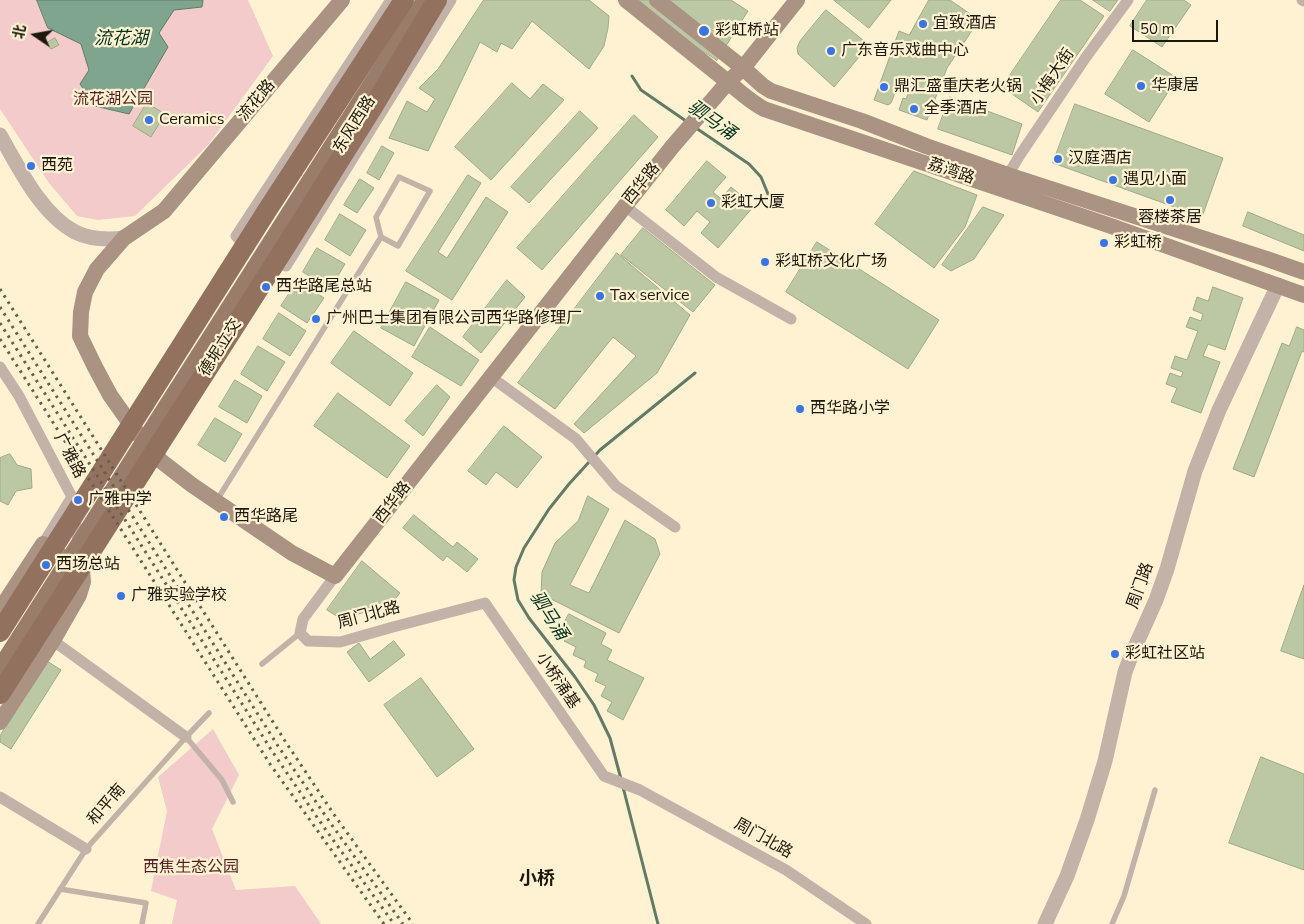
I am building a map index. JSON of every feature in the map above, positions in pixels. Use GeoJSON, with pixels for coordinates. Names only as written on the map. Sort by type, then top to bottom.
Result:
{"type":"FeatureCollection","features":[{"type":"Feature","properties":{"kind":"highway","name":"德坭立交"},"geometry":{"type":"LineString","coordinates":[[0,632],[75,502],[263,218],[404,0]]}},
{"type":"Feature","properties":{"kind":"highway","name":"德坭立交"},"geometry":{"type":"LineString","coordinates":[[0,694],[137,459],[341,158],[437,0]]}},
{"type":"Feature","properties":{"kind":"main road","name":"流花路"},"geometry":{"type":"LineString","coordinates":[[216,502],[161,461],[134,430],[106,388],[80,336],[81,312],[85,292],[97,269],[124,238],[164,211],[342,0]]}},
{"type":"Feature","properties":{"kind":"main road"},"geometry":{"type":"LineString","coordinates":[[395,39],[414,0]]}},
{"type":"Feature","properties":{"kind":"main road"},"geometry":{"type":"LineString","coordinates":[[395,39],[426,0]]}},
{"type":"Feature","properties":{"kind":"main road","name":"荔湾路"},"geometry":{"type":"LineString","coordinates":[[626,0],[754,103],[764,108],[1111,226],[1304,295]]}},
{"type":"Feature","properties":{"kind":"main road","name":"荔湾路"},"geometry":{"type":"LineString","coordinates":[[657,0],[771,91],[862,121],[1008,175],[1304,272]]}},
{"type":"Feature","properties":{"kind":"main road"},"geometry":{"type":"LineString","coordinates":[[728,82],[743,68],[797,0]]}},
{"type":"Feature","properties":{"kind":"main road","name":"德坭立交"},"geometry":{"type":"LineString","coordinates":[[0,657],[137,459],[395,39]]}},
{"type":"Feature","properties":{"kind":"main road","name":"西华路"},"geometry":{"type":"LineString","coordinates":[[336,576],[625,206],[672,147],[728,82]]}},
{"type":"Feature","properties":{"kind":"main road"},"geometry":{"type":"LineString","coordinates":[[764,108],[771,91]]}},
{"type":"Feature","properties":{"kind":"main road"},"geometry":{"type":"LineString","coordinates":[[75,502],[137,459]]}},
{"type":"Feature","properties":{"kind":"main road"},"geometry":{"type":"LineString","coordinates":[[99,527],[119,495],[137,459]]}},
{"type":"Feature","properties":{"kind":"main road"},"geometry":{"type":"LineString","coordinates":[[216,502],[292,553],[336,576]]}},
{"type":"Feature","properties":{"kind":"main road","name":"德坭立交"},"geometry":{"type":"LineString","coordinates":[[0,670],[99,527]]}},
{"type":"Feature","properties":{"kind":"main road"},"geometry":{"type":"LineString","coordinates":[[0,722],[52,642],[79,595],[84,582],[82,570],[43,544],[3,600]]}},
{"type":"Feature","properties":{"kind":"street","name":"东风西路"},"geometry":{"type":"LineString","coordinates":[[391,0],[236,236],[250,251],[286,266],[451,0]]}},
{"type":"Feature","properties":{"kind":"street","name":"小梅大街"},"geometry":{"type":"LineString","coordinates":[[1008,175],[1020,154],[1086,57],[1128,0]]}},
{"type":"Feature","properties":{"kind":"street"},"geometry":{"type":"LineString","coordinates":[[0,135],[21,172],[43,203],[60,222],[76,232],[93,238],[109,240],[124,238]]}},
{"type":"Feature","properties":{"kind":"street"},"geometry":{"type":"LineString","coordinates":[[625,206],[716,277],[791,319]]}},
{"type":"Feature","properties":{"kind":"street","name":"周门路"},"geometry":{"type":"LineString","coordinates":[[1045,924],[1067,876],[1086,820],[1105,761],[1125,672],[1156,600],[1167,569],[1195,471],[1219,410],[1287,266]]}},
{"type":"Feature","properties":{"kind":"street","name":"广雅路"},"geometry":{"type":"LineString","coordinates":[[0,367],[19,396],[75,502],[82,570]]}},
{"type":"Feature","properties":{"kind":"street"},"geometry":{"type":"LineString","coordinates":[[491,377],[576,439],[616,486],[675,527]]}},
{"type":"Feature","properties":{"kind":"street"},"geometry":{"type":"LineString","coordinates":[[43,544],[75,502]]}},
{"type":"Feature","properties":{"kind":"street","name":"周门北路"},"geometry":{"type":"LineString","coordinates":[[336,576],[302,619],[300,633],[308,641],[340,642],[485,603]]}},
{"type":"Feature","properties":{"kind":"street","name":"小桥涌基"},"geometry":{"type":"LineString","coordinates":[[485,603],[604,776]]}},
{"type":"Feature","properties":{"kind":"street"},"geometry":{"type":"LineString","coordinates":[[52,642],[55,642],[186,737]]}},
{"type":"Feature","properties":{"kind":"street","name":"周门北路"},"geometry":{"type":"LineString","coordinates":[[604,776],[640,790],[786,870],[866,924]]}},
{"type":"Feature","properties":{"kind":"street"},"geometry":{"type":"LineString","coordinates":[[0,797],[86,849]]}},
{"type":"Feature","properties":{"kind":"lane"},"geometry":{"type":"LineString","coordinates":[[216,502],[381,237],[376,217],[399,177],[430,191],[398,246],[381,237]]}},
{"type":"Feature","properties":{"kind":"lane"},"geometry":{"type":"LineString","coordinates":[[262,664],[300,633]]}},
{"type":"Feature","properties":{"kind":"lane","name":"和平南"},"geometry":{"type":"LineString","coordinates":[[38,924],[86,849],[209,713]]}},
{"type":"Feature","properties":{"kind":"lane"},"geometry":{"type":"LineString","coordinates":[[186,737],[222,780],[233,802]]}},
{"type":"Feature","properties":{"kind":"lane"},"geometry":{"type":"LineString","coordinates":[[1112,924],[1124,896],[1155,790]]}},
{"type":"Feature","properties":{"kind":"lane"},"geometry":{"type":"LineString","coordinates":[[60,889],[146,903],[142,924]]}},
{"type":"Feature","properties":{"kind":"green space","name":"流花湖公园"},"geometry":{"type":"Polygon","coordinates":[[[0,0],[248,0],[273,56],[208,145],[135,216],[98,220],[77,216],[49,183],[0,109],[0,0]]]}},
{"type":"Feature","properties":{"kind":"green space","name":"西焦生态公园"},"geometry":{"type":"Polygon","coordinates":[[[213,729],[239,775],[212,829],[236,890],[295,886],[321,924],[172,924],[177,900],[151,891],[167,811],[158,777],[213,729]]]}},
{"type":"Feature","properties":{"kind":"water","name":"流花湖"},"geometry":{"type":"Polygon","coordinates":[[[37,0],[203,0],[202,7],[174,10],[159,33],[168,47],[129,114],[95,106],[80,84],[89,70],[81,44],[48,28],[37,0]]]}},
{"type":"Feature","properties":{"kind":"building"},"geometry":{"type":"Polygon","coordinates":[[[484,0],[589,0],[609,16],[604,46],[589,69],[532,21],[512,49],[501,43],[497,52],[480,42],[428,151],[389,138],[407,101],[427,112],[435,99],[419,88],[438,69],[484,0]]]}},
{"type":"Feature","properties":{"kind":"building","name":"彩虹桥站"},"geometry":{"type":"Polygon","coordinates":[[[625,0],[731,0],[748,11],[717,60],[625,0]]]}},
{"type":"Feature","properties":{"kind":"building"},"geometry":{"type":"Polygon","coordinates":[[[834,0],[891,0],[869,28],[834,0]]]}},
{"type":"Feature","properties":{"kind":"building"},"geometry":{"type":"Polygon","coordinates":[[[929,0],[950,0],[979,20],[947,68],[927,120],[899,110],[903,98],[906,99],[912,84],[900,80],[891,103],[888,105],[874,100],[899,31],[909,35],[929,0]]]}},
{"type":"Feature","properties":{"kind":"building"},"geometry":{"type":"Polygon","coordinates":[[[1061,0],[1080,0],[1104,16],[1038,112],[1002,87],[1061,0]]]}},
{"type":"Feature","properties":{"kind":"building"},"geometry":{"type":"Polygon","coordinates":[[[1093,0],[1118,0],[1110,11],[1093,0]]]}},
{"type":"Feature","properties":{"kind":"building"},"geometry":{"type":"Polygon","coordinates":[[[1147,0],[1184,0],[1191,5],[1162,47],[1130,26],[1147,0]]]}},
{"type":"Feature","properties":{"kind":"building","name":"广东音乐戏曲中心"},"geometry":{"type":"Polygon","coordinates":[[[826,10],[869,45],[834,87],[798,54],[797,48],[800,41],[826,10]]]}},
{"type":"Feature","properties":{"kind":"building"},"geometry":{"type":"Polygon","coordinates":[[[55,38],[59,45],[51,49],[47,43],[55,38]]]}},
{"type":"Feature","properties":{"kind":"building","name":"华康居"},"geometry":{"type":"Polygon","coordinates":[[[1133,50],[1177,78],[1149,122],[1105,94],[1133,50]]]}},
{"type":"Feature","properties":{"kind":"building"},"geometry":{"type":"Polygon","coordinates":[[[512,83],[530,99],[543,84],[564,100],[491,180],[455,147],[512,83]]]}},
{"type":"Feature","properties":{"kind":"building"},"geometry":{"type":"Polygon","coordinates":[[[950,97],[1022,124],[1012,155],[938,129],[950,97]]]}},
{"type":"Feature","properties":{"kind":"building","name":"Ceramics"},"geometry":{"type":"Polygon","coordinates":[[[147,103],[165,114],[151,137],[133,126],[147,103]]]}},
{"type":"Feature","properties":{"kind":"building"},"geometry":{"type":"Polygon","coordinates":[[[1075,104],[1223,158],[1202,217],[1053,163],[1075,104]]]}},
{"type":"Feature","properties":{"kind":"building"},"geometry":{"type":"Polygon","coordinates":[[[580,111],[598,128],[529,203],[511,187],[580,111]]]}},
{"type":"Feature","properties":{"kind":"building"},"geometry":{"type":"Polygon","coordinates":[[[634,115],[658,137],[542,270],[517,248],[634,115]]]}},
{"type":"Feature","properties":{"kind":"building"},"geometry":{"type":"Polygon","coordinates":[[[382,146],[394,153],[379,180],[367,173],[382,146]]]}},
{"type":"Feature","properties":{"kind":"building","name":"彩虹大厦"},"geometry":{"type":"Polygon","coordinates":[[[707,161],[726,177],[713,192],[721,199],[731,187],[754,206],[718,248],[701,233],[710,222],[697,211],[684,226],[666,210],[707,161]]]}},
{"type":"Feature","properties":{"kind":"building"},"geometry":{"type":"Polygon","coordinates":[[[914,171],[977,195],[965,227],[934,268],[875,224],[914,171]]]}},
{"type":"Feature","properties":{"kind":"building"},"geometry":{"type":"Polygon","coordinates":[[[468,175],[481,183],[438,252],[447,258],[486,197],[508,212],[452,300],[406,271],[468,175]]]}},
{"type":"Feature","properties":{"kind":"building"},"geometry":{"type":"Polygon","coordinates":[[[360,179],[374,188],[357,213],[344,205],[360,179]]]}},
{"type":"Feature","properties":{"kind":"building"},"geometry":{"type":"Polygon","coordinates":[[[983,207],[1004,215],[974,259],[951,271],[942,265],[983,207]]]}},
{"type":"Feature","properties":{"kind":"building"},"geometry":{"type":"Polygon","coordinates":[[[1248,212],[1304,235],[1304,251],[1243,226],[1248,212]]]}},
{"type":"Feature","properties":{"kind":"building"},"geometry":{"type":"Polygon","coordinates":[[[340,214],[366,230],[350,256],[325,240],[340,214]]]}},
{"type":"Feature","properties":{"kind":"building"},"geometry":{"type":"Polygon","coordinates":[[[643,228],[715,285],[693,312],[621,255],[643,228]]]}},
{"type":"Feature","properties":{"kind":"building"},"geometry":{"type":"Polygon","coordinates":[[[817,242],[939,320],[908,369],[786,292],[817,242]]]}},
{"type":"Feature","properties":{"kind":"building"},"geometry":{"type":"Polygon","coordinates":[[[317,248],[345,264],[330,289],[303,272],[317,248]]]}},
{"type":"Feature","properties":{"kind":"building"},"geometry":{"type":"Polygon","coordinates":[[[617,253],[690,315],[657,373],[584,433],[574,424],[636,356],[613,337],[555,409],[518,383],[617,253]]]}},
{"type":"Feature","properties":{"kind":"building"},"geometry":{"type":"Polygon","coordinates":[[[507,280],[525,297],[481,353],[463,337],[507,280]]]}},
{"type":"Feature","properties":{"kind":"building"},"geometry":{"type":"Polygon","coordinates":[[[298,281],[324,298],[307,323],[281,306],[298,281]]]}},
{"type":"Feature","properties":{"kind":"building"},"geometry":{"type":"Polygon","coordinates":[[[406,282],[439,300],[414,346],[381,328],[406,282]]]}},
{"type":"Feature","properties":{"kind":"building"},"geometry":{"type":"Polygon","coordinates":[[[1213,287],[1243,298],[1225,350],[1208,344],[1203,356],[1220,362],[1201,413],[1171,402],[1177,388],[1166,384],[1170,373],[1181,377],[1183,372],[1171,368],[1175,356],[1187,360],[1198,331],[1186,327],[1190,317],[1201,321],[1203,314],[1193,310],[1197,297],[1208,301],[1213,287]]]}},
{"type":"Feature","properties":{"kind":"building"},"geometry":{"type":"Polygon","coordinates":[[[279,313],[306,331],[290,356],[263,339],[279,313]]]}},
{"type":"Feature","properties":{"kind":"building"},"geometry":{"type":"Polygon","coordinates":[[[430,327],[479,360],[461,386],[412,357],[430,327]]]}},
{"type":"Feature","properties":{"kind":"building"},"geometry":{"type":"Polygon","coordinates":[[[1297,327],[1304,330],[1304,352],[1302,351],[1254,477],[1233,469],[1282,343],[1289,346],[1297,327]]]}},
{"type":"Feature","properties":{"kind":"building"},"geometry":{"type":"Polygon","coordinates":[[[354,331],[413,373],[390,406],[331,363],[354,331]]]}},
{"type":"Feature","properties":{"kind":"building"},"geometry":{"type":"Polygon","coordinates":[[[258,346],[285,362],[267,391],[241,374],[258,346]]]}},
{"type":"Feature","properties":{"kind":"building"},"geometry":{"type":"Polygon","coordinates":[[[235,380],[262,396],[247,423],[219,407],[235,380]]]}},
{"type":"Feature","properties":{"kind":"building"},"geometry":{"type":"Polygon","coordinates":[[[437,385],[450,397],[423,436],[405,421],[437,385]]]}},
{"type":"Feature","properties":{"kind":"building"},"geometry":{"type":"Polygon","coordinates":[[[338,393],[410,446],[387,478],[314,426],[338,393]]]}},
{"type":"Feature","properties":{"kind":"building"},"geometry":{"type":"Polygon","coordinates":[[[215,418],[242,434],[225,462],[198,445],[215,418]]]}},
{"type":"Feature","properties":{"kind":"building"},"geometry":{"type":"Polygon","coordinates":[[[504,426],[542,457],[517,488],[496,472],[486,485],[468,471],[504,426]]]}},
{"type":"Feature","properties":{"kind":"building"},"geometry":{"type":"Polygon","coordinates":[[[10,454],[17,465],[31,469],[32,488],[16,491],[8,505],[0,501],[0,458],[10,454]]]}},
{"type":"Feature","properties":{"kind":"building"},"geometry":{"type":"Polygon","coordinates":[[[588,496],[609,509],[570,585],[589,593],[625,520],[655,539],[660,554],[619,633],[541,594],[542,572],[555,543],[578,521],[588,496]]]}},
{"type":"Feature","properties":{"kind":"building"},"geometry":{"type":"Polygon","coordinates":[[[414,515],[453,547],[457,542],[478,559],[467,572],[447,556],[443,561],[403,528],[414,515]]]}},
{"type":"Feature","properties":{"kind":"building"},"geometry":{"type":"Polygon","coordinates":[[[362,561],[400,593],[392,603],[346,618],[338,617],[327,610],[362,561]]]}},
{"type":"Feature","properties":{"kind":"building"},"geometry":{"type":"Polygon","coordinates":[[[1304,585],[1304,659],[1281,651],[1304,585]]]}},
{"type":"Feature","properties":{"kind":"building"},"geometry":{"type":"Polygon","coordinates":[[[569,614],[606,633],[601,644],[612,650],[607,660],[644,678],[623,720],[607,711],[612,702],[601,696],[606,686],[595,681],[598,674],[584,667],[586,661],[573,655],[576,647],[564,641],[567,635],[560,631],[569,614]]]}},
{"type":"Feature","properties":{"kind":"building"},"geometry":{"type":"Polygon","coordinates":[[[394,641],[405,655],[369,682],[347,652],[359,643],[370,659],[394,641]]]}},
{"type":"Feature","properties":{"kind":"building"},"geometry":{"type":"Polygon","coordinates":[[[47,661],[61,670],[11,749],[0,742],[0,736],[47,661]]]}},
{"type":"Feature","properties":{"kind":"building"},"geometry":{"type":"Polygon","coordinates":[[[421,678],[474,749],[437,777],[384,705],[421,678]]]}},
{"type":"Feature","properties":{"kind":"building"},"geometry":{"type":"Polygon","coordinates":[[[1261,757],[1304,774],[1304,870],[1229,843],[1261,757]]]}},
{"type":"Feature","properties":{"kind":"waterway","name":"驷马涌"},"geometry":{"type":"LineString","coordinates":[[632,76],[641,90],[686,121]]}},
{"type":"Feature","properties":{"kind":"waterway","name":"驷马涌"},"geometry":{"type":"LineString","coordinates":[[696,128],[749,164],[761,177],[768,194]]}},
{"type":"Feature","properties":{"kind":"waterway","name":"驷马涌"},"geometry":{"type":"LineString","coordinates":[[621,779],[610,738],[594,705],[575,677],[529,618],[518,600],[514,580],[516,567],[524,548],[549,509],[600,450],[695,373]]}},
{"type":"Feature","properties":{"kind":"waterway","name":"驷马涌"},"geometry":{"type":"LineString","coordinates":[[623,787],[658,924]]}},
{"type":"Feature","properties":{"kind":"railway"},"geometry":{"type":"LineString","coordinates":[[0,289],[285,741],[335,816],[413,924]]}},
{"type":"Feature","properties":{"kind":"railway"},"geometry":{"type":"LineString","coordinates":[[0,307],[278,746],[403,924]]}},
{"type":"Feature","properties":{"kind":"railway"},"geometry":{"type":"LineString","coordinates":[[0,323],[272,751],[323,826],[394,924]]}},
{"type":"Feature","properties":{"kind":"railway"},"geometry":{"type":"LineString","coordinates":[[0,339],[270,764],[384,924]]}},
{"type":"Feature","properties":{"kind":"place","name":"宜致酒店"},"geometry":{"type":"Point","coordinates":[923,24]}},
{"type":"Feature","properties":{"kind":"place","name":"彩虹桥站"},"geometry":{"type":"Point","coordinates":[704,31]}},
{"type":"Feature","properties":{"kind":"place","name":"广东音乐戏曲中心"},"geometry":{"type":"Point","coordinates":[831,51]}},
{"type":"Feature","properties":{"kind":"place","name":"华康居"},"geometry":{"type":"Point","coordinates":[1141,86]}},
{"type":"Feature","properties":{"kind":"place","name":"鼎汇盛重庆老火锅"},"geometry":{"type":"Point","coordinates":[884,87]}},
{"type":"Feature","properties":{"kind":"place","name":"全季酒店"},"geometry":{"type":"Point","coordinates":[914,109]}},
{"type":"Feature","properties":{"kind":"place","name":"Ceramics"},"geometry":{"type":"Point","coordinates":[149,120]}},
{"type":"Feature","properties":{"kind":"place","name":"汉庭酒店"},"geometry":{"type":"Point","coordinates":[1058,159]}},
{"type":"Feature","properties":{"kind":"place","name":"西苑"},"geometry":{"type":"Point","coordinates":[31,166]}},
{"type":"Feature","properties":{"kind":"place","name":"遇见小面"},"geometry":{"type":"Point","coordinates":[1113,180]}},
{"type":"Feature","properties":{"kind":"place","name":"蓉楼茶居"},"geometry":{"type":"Point","coordinates":[1170,200]}},
{"type":"Feature","properties":{"kind":"place","name":"彩虹大厦"},"geometry":{"type":"Point","coordinates":[711,203]}},
{"type":"Feature","properties":{"kind":"place","name":"彩虹桥"},"geometry":{"type":"Point","coordinates":[1104,243]}},
{"type":"Feature","properties":{"kind":"place","name":"彩虹桥文化广场"},"geometry":{"type":"Point","coordinates":[765,262]}},
{"type":"Feature","properties":{"kind":"place","name":"西华路尾总站"},"geometry":{"type":"Point","coordinates":[266,287]}},
{"type":"Feature","properties":{"kind":"place","name":"Tax service"},"geometry":{"type":"Point","coordinates":[600,296]}},
{"type":"Feature","properties":{"kind":"place","name":"广州巴士集团有限公司西华路修理厂"},"geometry":{"type":"Point","coordinates":[316,319]}},
{"type":"Feature","properties":{"kind":"place","name":"西华路小学"},"geometry":{"type":"Point","coordinates":[800,409]}},
{"type":"Feature","properties":{"kind":"place","name":"广雅中学"},"geometry":{"type":"Point","coordinates":[78,500]}},
{"type":"Feature","properties":{"kind":"place","name":"西华路尾"},"geometry":{"type":"Point","coordinates":[224,517]}},
{"type":"Feature","properties":{"kind":"place","name":"西场总站"},"geometry":{"type":"Point","coordinates":[46,565]}},
{"type":"Feature","properties":{"kind":"place","name":"广雅实验学校"},"geometry":{"type":"Point","coordinates":[121,596]}},
{"type":"Feature","properties":{"kind":"place","name":"彩虹社区站"},"geometry":{"type":"Point","coordinates":[1115,654]}},
{"type":"Feature","properties":{"kind":"district","name":"小桥"},"geometry":{"type":"Point","coordinates":[537,880]}}]}
